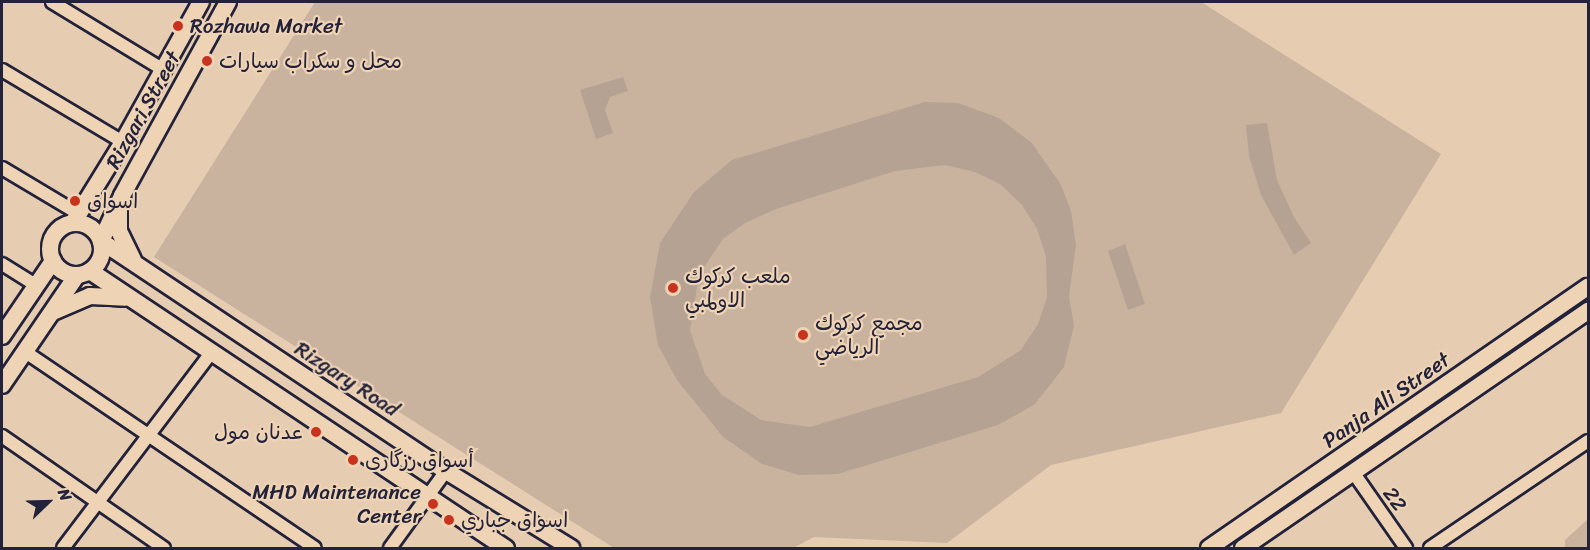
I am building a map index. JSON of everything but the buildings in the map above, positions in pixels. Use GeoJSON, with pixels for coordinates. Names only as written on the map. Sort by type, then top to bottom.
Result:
{"type":"FeatureCollection","features":[{"type":"Feature","properties":{"kind":"street"},"geometry":{"type":"LineString","coordinates":[[52,2],[164,70]]}},
{"type":"Feature","properties":{"kind":"street","name":"Rizgari Street"},"geometry":{"type":"LineString","coordinates":[[76,218],[123,142],[201,2]]}},
{"type":"Feature","properties":{"kind":"street","name":"Rizgari Street"},"geometry":{"type":"LineString","coordinates":[[101,241],[122,196],[228,2]]}},
{"type":"Feature","properties":{"kind":"street"},"geometry":{"type":"LineString","coordinates":[[2,70],[123,142]]}},
{"type":"Feature","properties":{"kind":"street"},"geometry":{"type":"LineString","coordinates":[[2,168],[91,227],[101,241],[101,258],[84,273],[47,316],[2,385]]}},
{"type":"Feature","properties":{"kind":"street"},"geometry":{"type":"LineString","coordinates":[[122,196],[119,231],[129,255],[149,275]]}},
{"type":"Feature","properties":{"kind":"street"},"geometry":{"type":"LineString","coordinates":[[2,336],[52,261],[53,236],[76,218]]}},
{"type":"Feature","properties":{"kind":"street","name":"Rizgary Road"},"geometry":{"type":"LineString","coordinates":[[101,241],[446,471],[571,549]]}},
{"type":"Feature","properties":{"kind":"street"},"geometry":{"type":"LineString","coordinates":[[52,261],[63,272],[84,273],[131,300],[501,547]]}},
{"type":"Feature","properties":{"kind":"street"},"geometry":{"type":"LineString","coordinates":[[2,264],[36,285]]}},
{"type":"Feature","properties":{"kind":"street","name":"Panja Ali Street"},"geometry":{"type":"LineString","coordinates":[[1209,549],[1588,287]]}},
{"type":"Feature","properties":{"kind":"street"},"geometry":{"type":"LineString","coordinates":[[47,316],[90,296],[106,294],[131,300]]}},
{"type":"Feature","properties":{"kind":"street","name":"Panja Ali Street"},"geometry":{"type":"LineString","coordinates":[[1243,549],[1588,311]]}},
{"type":"Feature","properties":{"kind":"street"},"geometry":{"type":"LineString","coordinates":[[24,351],[307,546]]}},
{"type":"Feature","properties":{"kind":"street"},"geometry":{"type":"LineString","coordinates":[[63,549],[210,354]]}},
{"type":"Feature","properties":{"kind":"street"},"geometry":{"type":"LineString","coordinates":[[2,436],[164,549]]}},
{"type":"Feature","properties":{"kind":"street"},"geometry":{"type":"LineString","coordinates":[[1430,549],[1588,441]]}},
{"type":"Feature","properties":{"kind":"street"},"geometry":{"type":"LineString","coordinates":[[390,549],[446,471]]}},
{"type":"Feature","properties":{"kind":"street","name":"22"},"geometry":{"type":"LineString","coordinates":[[1353,472],[1406,549]]}},
{"type":"Feature","properties":{"kind":"shaded area","name":"مجمع كركوك الرياضي"},"geometry":{"type":"Polygon","coordinates":[[[315,2],[1201,2],[1441,154],[1281,413],[1051,465],[947,543],[814,537],[793,548],[614,548],[154,257],[315,2]]]}},
{"type":"Feature","properties":{"kind":"shaded area"},"geometry":{"type":"Polygon","coordinates":[[[1588,519],[1588,548],[1565,548],[1565,540],[1588,519]]]}},
{"type":"Feature","properties":{"kind":"place","name":"Rozhawa Market"},"geometry":{"type":"Point","coordinates":[178,26]}},
{"type":"Feature","properties":{"kind":"place","name":"محل و سكراب سيارات"},"geometry":{"type":"Point","coordinates":[207,61]}},
{"type":"Feature","properties":{"kind":"place","name":"اسواق"},"geometry":{"type":"Point","coordinates":[75,201]}},
{"type":"Feature","properties":{"kind":"place","name":"ملعب كركوك الاولمبي"},"geometry":{"type":"Point","coordinates":[673,288]}},
{"type":"Feature","properties":{"kind":"place","name":"مجمع كركوك الرياضي"},"geometry":{"type":"Point","coordinates":[803,335]}},
{"type":"Feature","properties":{"kind":"place","name":"عدنان مول"},"geometry":{"type":"Point","coordinates":[316,432]}},
{"type":"Feature","properties":{"kind":"place","name":"أسواق رزگارى"},"geometry":{"type":"Point","coordinates":[353,460]}},
{"type":"Feature","properties":{"kind":"place","name":"MHD Maintenance Center"},"geometry":{"type":"Point","coordinates":[433,504]}},
{"type":"Feature","properties":{"kind":"place","name":"اسواق جباري"},"geometry":{"type":"Point","coordinates":[449,520]}}]}
